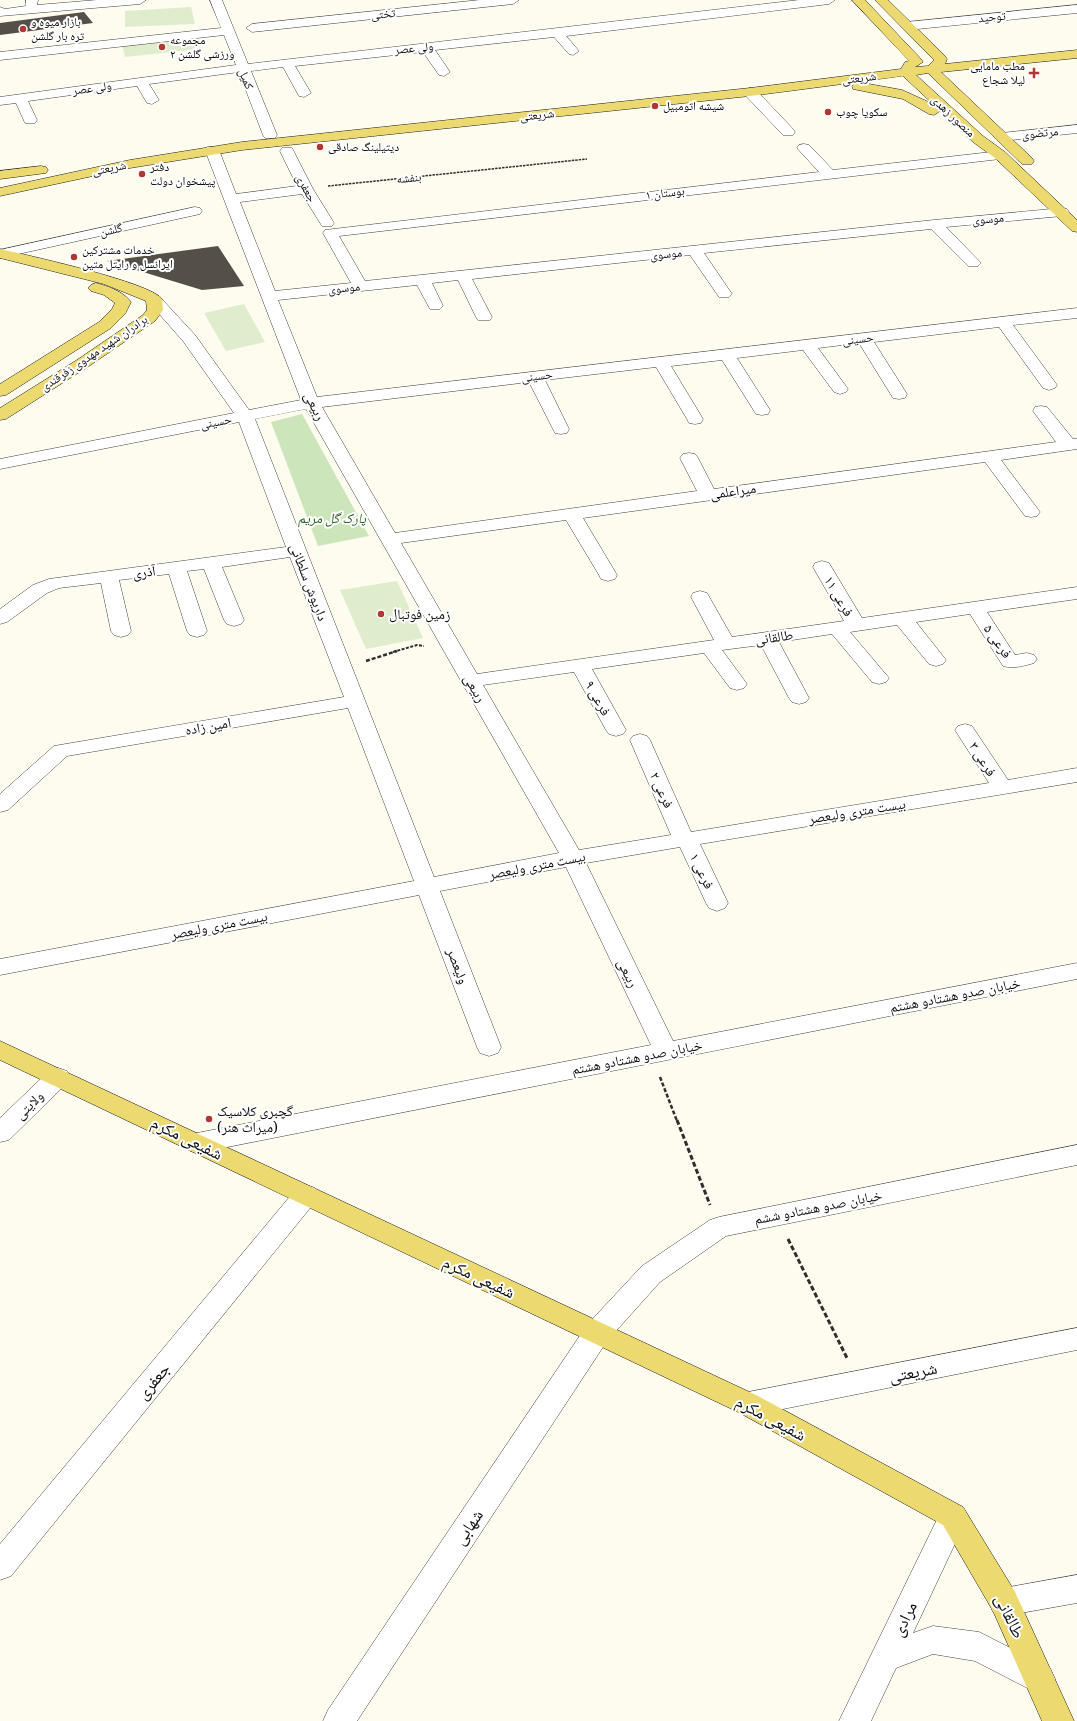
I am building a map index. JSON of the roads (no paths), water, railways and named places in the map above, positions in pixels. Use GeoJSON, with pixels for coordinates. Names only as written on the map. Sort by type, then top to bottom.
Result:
{"type":"FeatureCollection","features":[{"type":"Feature","properties":{"kind":"main road"},"geometry":{"type":"LineString","coordinates":[[858,0],[917,62],[909,65],[906,72]]}},
{"type":"Feature","properties":{"kind":"main road"},"geometry":{"type":"LineString","coordinates":[[881,0],[940,59],[939,64],[931,69]]}},
{"type":"Feature","properties":{"kind":"main road","name":"شریعتی"},"geometry":{"type":"LineString","coordinates":[[0,176],[51,169],[177,147],[270,135],[710,88],[940,59],[1077,45]]}},
{"type":"Feature","properties":{"kind":"main road","name":"شریعتی"},"geometry":{"type":"LineString","coordinates":[[2,192],[130,164],[212,150],[750,92],[931,69],[1077,54]]}},
{"type":"Feature","properties":{"kind":"main road","name":"منصور زهدی"},"geometry":{"type":"LineString","coordinates":[[931,69],[1037,170]]}},
{"type":"Feature","properties":{"kind":"main road","name":"منصور زهدی"},"geometry":{"type":"LineString","coordinates":[[906,72],[978,139],[1000,155],[1062,212],[1077,228]]}},
{"type":"Feature","properties":{"kind":"main road"},"geometry":{"type":"LineString","coordinates":[[820,83],[885,90],[905,94],[924,102],[958,131],[978,139]]}},
{"type":"Feature","properties":{"kind":"main road"},"geometry":{"type":"LineString","coordinates":[[0,176],[14,177],[19,179],[20,183],[15,189],[2,192]]}},
{"type":"Feature","properties":{"kind":"main road"},"geometry":{"type":"LineString","coordinates":[[1,256],[78,278]]}},
{"type":"Feature","properties":{"kind":"main road","name":"برادران شهید مهدوی زفرقندی"},"geometry":{"type":"LineString","coordinates":[[0,415],[83,363],[149,318],[155,310],[154,300],[146,294],[109,280],[78,278]]}},
{"type":"Feature","properties":{"kind":"main road","name":"برادران شهید مهدوی زفرقندی"},"geometry":{"type":"LineString","coordinates":[[0,391],[105,325],[119,311],[123,302],[109,292],[78,278]]}},
{"type":"Feature","properties":{"kind":"main road","name":"شفیعی مکرم"},"geometry":{"type":"LineString","coordinates":[[0,1050],[748,1404],[953,1516]]}},
{"type":"Feature","properties":{"kind":"main road","name":"طالقانی"},"geometry":{"type":"LineString","coordinates":[[953,1516],[1004,1602],[1058,1721]]}},
{"type":"Feature","properties":{"kind":"street"},"geometry":{"type":"LineString","coordinates":[[0,12],[32,5],[140,0]]}},
{"type":"Feature","properties":{"kind":"street","name":"کمیل"},"geometry":{"type":"LineString","coordinates":[[216,0],[270,135]]}},
{"type":"Feature","properties":{"kind":"street","name":"تختی"},"geometry":{"type":"LineString","coordinates":[[252,28],[513,0]]}},
{"type":"Feature","properties":{"kind":"street","name":"ولی عصر"},"geometry":{"type":"LineString","coordinates":[[0,101],[242,68],[557,33],[828,0]]}},
{"type":"Feature","properties":{"kind":"street","name":"توحید"},"geometry":{"type":"LineString","coordinates":[[907,26],[1077,9]]}},
{"type":"Feature","properties":{"kind":"street"},"geometry":{"type":"LineString","coordinates":[[0,56],[228,31]]}},
{"type":"Feature","properties":{"kind":"street"},"geometry":{"type":"LineString","coordinates":[[557,33],[573,51]]}},
{"type":"Feature","properties":{"kind":"street"},"geometry":{"type":"LineString","coordinates":[[426,47],[444,72]]}},
{"type":"Feature","properties":{"kind":"street"},"geometry":{"type":"LineString","coordinates":[[287,63],[304,93]]}},
{"type":"Feature","properties":{"kind":"street"},"geometry":{"type":"LineString","coordinates":[[141,81],[152,100]]}},
{"type":"Feature","properties":{"kind":"street"},"geometry":{"type":"LineString","coordinates":[[750,92],[788,132]]}},
{"type":"Feature","properties":{"kind":"street"},"geometry":{"type":"LineString","coordinates":[[20,98],[30,120]]}},
{"type":"Feature","properties":{"kind":"street","name":"مرتضوی"},"geometry":{"type":"LineString","coordinates":[[1002,137],[1077,129]]}},
{"type":"Feature","properties":{"kind":"street"},"geometry":{"type":"LineString","coordinates":[[804,148],[829,174]]}},
{"type":"Feature","properties":{"kind":"street","name":"ربیعی"},"geometry":{"type":"LineString","coordinates":[[212,150],[311,403],[573,858],[666,1051]]}},
{"type":"Feature","properties":{"kind":"street","name":"جعفری"},"geometry":{"type":"LineString","coordinates":[[287,151],[306,189],[361,286]]}},
{"type":"Feature","properties":{"kind":"street","name":"بوستان ۱"},"geometry":{"type":"LineString","coordinates":[[329,228],[1000,155]]}},
{"type":"Feature","properties":{"kind":"street"},"geometry":{"type":"LineString","coordinates":[[232,199],[306,189]]}},
{"type":"Feature","properties":{"kind":"street","name":"گلشن"},"geometry":{"type":"LineString","coordinates":[[1,256],[196,211]]}},
{"type":"Feature","properties":{"kind":"street","name":"موسوی"},"geometry":{"type":"LineString","coordinates":[[269,296],[934,224],[1062,212]]}},
{"type":"Feature","properties":{"kind":"street"},"geometry":{"type":"LineString","coordinates":[[934,224],[973,263]]}},
{"type":"Feature","properties":{"kind":"street"},"geometry":{"type":"LineString","coordinates":[[695,251],[724,294]]}},
{"type":"Feature","properties":{"kind":"street"},"geometry":{"type":"LineString","coordinates":[[462,274],[484,317]]}},
{"type":"Feature","properties":{"kind":"street"},"geometry":{"type":"LineString","coordinates":[[422,279],[435,306]]}},
{"type":"Feature","properties":{"kind":"street","name":"داریوش سلطانی"},"geometry":{"type":"LineString","coordinates":[[154,300],[189,338],[245,416],[426,886]]}},
{"type":"Feature","properties":{"kind":"street","name":"حسینی"},"geometry":{"type":"LineString","coordinates":[[0,464],[311,403],[1003,322],[1075,316]]}},
{"type":"Feature","properties":{"kind":"street"},"geometry":{"type":"LineString","coordinates":[[1003,322],[1049,385]]}},
{"type":"Feature","properties":{"kind":"street"},"geometry":{"type":"LineString","coordinates":[[864,338],[899,394]]}},
{"type":"Feature","properties":{"kind":"street"},"geometry":{"type":"LineString","coordinates":[[807,345],[840,389]]}},
{"type":"Feature","properties":{"kind":"street"},"geometry":{"type":"LineString","coordinates":[[726,354],[762,410]]}},
{"type":"Feature","properties":{"kind":"street"},"geometry":{"type":"LineString","coordinates":[[661,362],[695,419]]}},
{"type":"Feature","properties":{"kind":"street"},"geometry":{"type":"LineString","coordinates":[[535,377],[561,429]]}},
{"type":"Feature","properties":{"kind":"street"},"geometry":{"type":"LineString","coordinates":[[1041,411],[1072,444]]}},
{"type":"Feature","properties":{"kind":"street","name":"میراعلمی"},"geometry":{"type":"LineString","coordinates":[[389,539],[1072,444]]}},
{"type":"Feature","properties":{"kind":"street"},"geometry":{"type":"LineString","coordinates":[[989,456],[1031,512]]}},
{"type":"Feature","properties":{"kind":"street"},"geometry":{"type":"LineString","coordinates":[[688,458],[708,495]]}},
{"type":"Feature","properties":{"kind":"street"},"geometry":{"type":"LineString","coordinates":[[572,514],[608,575]]}},
{"type":"Feature","properties":{"kind":"street","name":"آذری"},"geometry":{"type":"LineString","coordinates":[[0,618],[40,589],[56,583],[297,551]]}},
{"type":"Feature","properties":{"kind":"street"},"geometry":{"type":"LineString","coordinates":[[211,563],[234,620]]}},
{"type":"Feature","properties":{"kind":"street"},"geometry":{"type":"LineString","coordinates":[[176,567],[197,631]]}},
{"type":"Feature","properties":{"kind":"street","name":"فرعی ۱۱"},"geometry":{"type":"LineString","coordinates":[[822,567],[856,625]]}},
{"type":"Feature","properties":{"kind":"street"},"geometry":{"type":"LineString","coordinates":[[109,576],[121,631]]}},
{"type":"Feature","properties":{"kind":"street","name":"طالقانی"},"geometry":{"type":"LineString","coordinates":[[471,681],[1077,593]]}},
{"type":"Feature","properties":{"kind":"street"},"geometry":{"type":"LineString","coordinates":[[700,597],[718,645],[736,684]]}},
{"type":"Feature","properties":{"kind":"street","name":"فرعی ۵"},"geometry":{"type":"LineString","coordinates":[[975,608],[1010,662],[1028,659]]}},
{"type":"Feature","properties":{"kind":"street"},"geometry":{"type":"LineString","coordinates":[[902,618],[936,660]]}},
{"type":"Feature","properties":{"kind":"street"},"geometry":{"type":"LineString","coordinates":[[837,628],[879,678]]}},
{"type":"Feature","properties":{"kind":"street"},"geometry":{"type":"LineString","coordinates":[[767,638],[799,698]]}},
{"type":"Feature","properties":{"kind":"street","name":"فرعی ۹"},"geometry":{"type":"LineString","coordinates":[[580,665],[616,730]]}},
{"type":"Feature","properties":{"kind":"street","name":"امین زاده"},"geometry":{"type":"LineString","coordinates":[[0,805],[61,751],[355,701]]}},
{"type":"Feature","properties":{"kind":"street","name":"فرعی ۳"},"geometry":{"type":"LineString","coordinates":[[965,730],[1002,787]]}},
{"type":"Feature","properties":{"kind":"street","name":"فرعی ۲"},"geometry":{"type":"LineString","coordinates":[[640,740],[685,839]]}},
{"type":"Feature","properties":{"kind":"street","name":"بیست متری ولیعصر"},"geometry":{"type":"LineString","coordinates":[[0,967],[573,858],[1077,775]]}},
{"type":"Feature","properties":{"kind":"street","name":"فرعی ۱"},"geometry":{"type":"LineString","coordinates":[[685,839],[717,903]]}},
{"type":"Feature","properties":{"kind":"street","name":"ولیعصر"},"geometry":{"type":"LineString","coordinates":[[426,886],[489,1047]]}},
{"type":"Feature","properties":{"kind":"street","name":"خیابان صدو هشتادو هشتم"},"geometry":{"type":"LineString","coordinates":[[197,1143],[1077,971]]}},
{"type":"Feature","properties":{"kind":"street","name":"ولایتی"},"geometry":{"type":"LineString","coordinates":[[0,1133],[58,1077]]}},
{"type":"Feature","properties":{"kind":"street","name":"خیابان صدو هشتادو ششم"},"geometry":{"type":"LineString","coordinates":[[597,1333],[651,1274],[719,1227],[1077,1155]]}},
{"type":"Feature","properties":{"kind":"street","name":"جعفری"},"geometry":{"type":"LineString","coordinates":[[0,1566],[306,1195]]}},
{"type":"Feature","properties":{"kind":"street","name":"شهابی"},"geometry":{"type":"LineString","coordinates":[[339,1721],[597,1333]]}},
{"type":"Feature","properties":{"kind":"street","name":"شریعتی"},"geometry":{"type":"LineString","coordinates":[[748,1404],[1077,1339]]}},
{"type":"Feature","properties":{"kind":"street","name":"مرادی"},"geometry":{"type":"LineString","coordinates":[[855,1721],[953,1516]]}},
{"type":"Feature","properties":{"kind":"street"},"geometry":{"type":"LineString","coordinates":[[1004,1602],[1077,1589]]}},
{"type":"Feature","properties":{"kind":"street"},"geometry":{"type":"LineString","coordinates":[[886,1657],[933,1640],[980,1647],[1039,1679]]}},
{"type":"Feature","properties":{"kind":"place","name":"بازار میوه و تره بار گلشن"},"geometry":{"type":"Point","coordinates":[23,29]}},
{"type":"Feature","properties":{"kind":"place","name":"مجموعه ورزشی گلشن ۲"},"geometry":{"type":"Point","coordinates":[162,47]}},
{"type":"Feature","properties":{"kind":"place","name":"مطب مامایی لیلا شجاع"},"geometry":{"type":"Point","coordinates":[1034,73]}},
{"type":"Feature","properties":{"kind":"place","name":"شیشه اتومبیل"},"geometry":{"type":"Point","coordinates":[655,106]}},
{"type":"Feature","properties":{"kind":"place","name":"سکویا چوب"},"geometry":{"type":"Point","coordinates":[828,112]}},
{"type":"Feature","properties":{"kind":"place","name":"دیتیلینگ صادقی"},"geometry":{"type":"Point","coordinates":[320,147]}},
{"type":"Feature","properties":{"kind":"place","name":"دفتر پیشخوان دولت"},"geometry":{"type":"Point","coordinates":[142,174]}},
{"type":"Feature","properties":{"kind":"place","name":"خدمات مشترکین ایرانسل و رایتل متین"},"geometry":{"type":"Point","coordinates":[74,257]}},
{"type":"Feature","properties":{"kind":"place","name":"زمین فوتبال"},"geometry":{"type":"Point","coordinates":[381,614]}},
{"type":"Feature","properties":{"kind":"place","name":"گچبری کلاسیک (میراث هنر)"},"geometry":{"type":"Point","coordinates":[209,1119]}},
{"type":"Feature","properties":{"kind":"park label","name":"پارک گل مریم"},"geometry":{"type":"Point","coordinates":[332,518]}}]}
